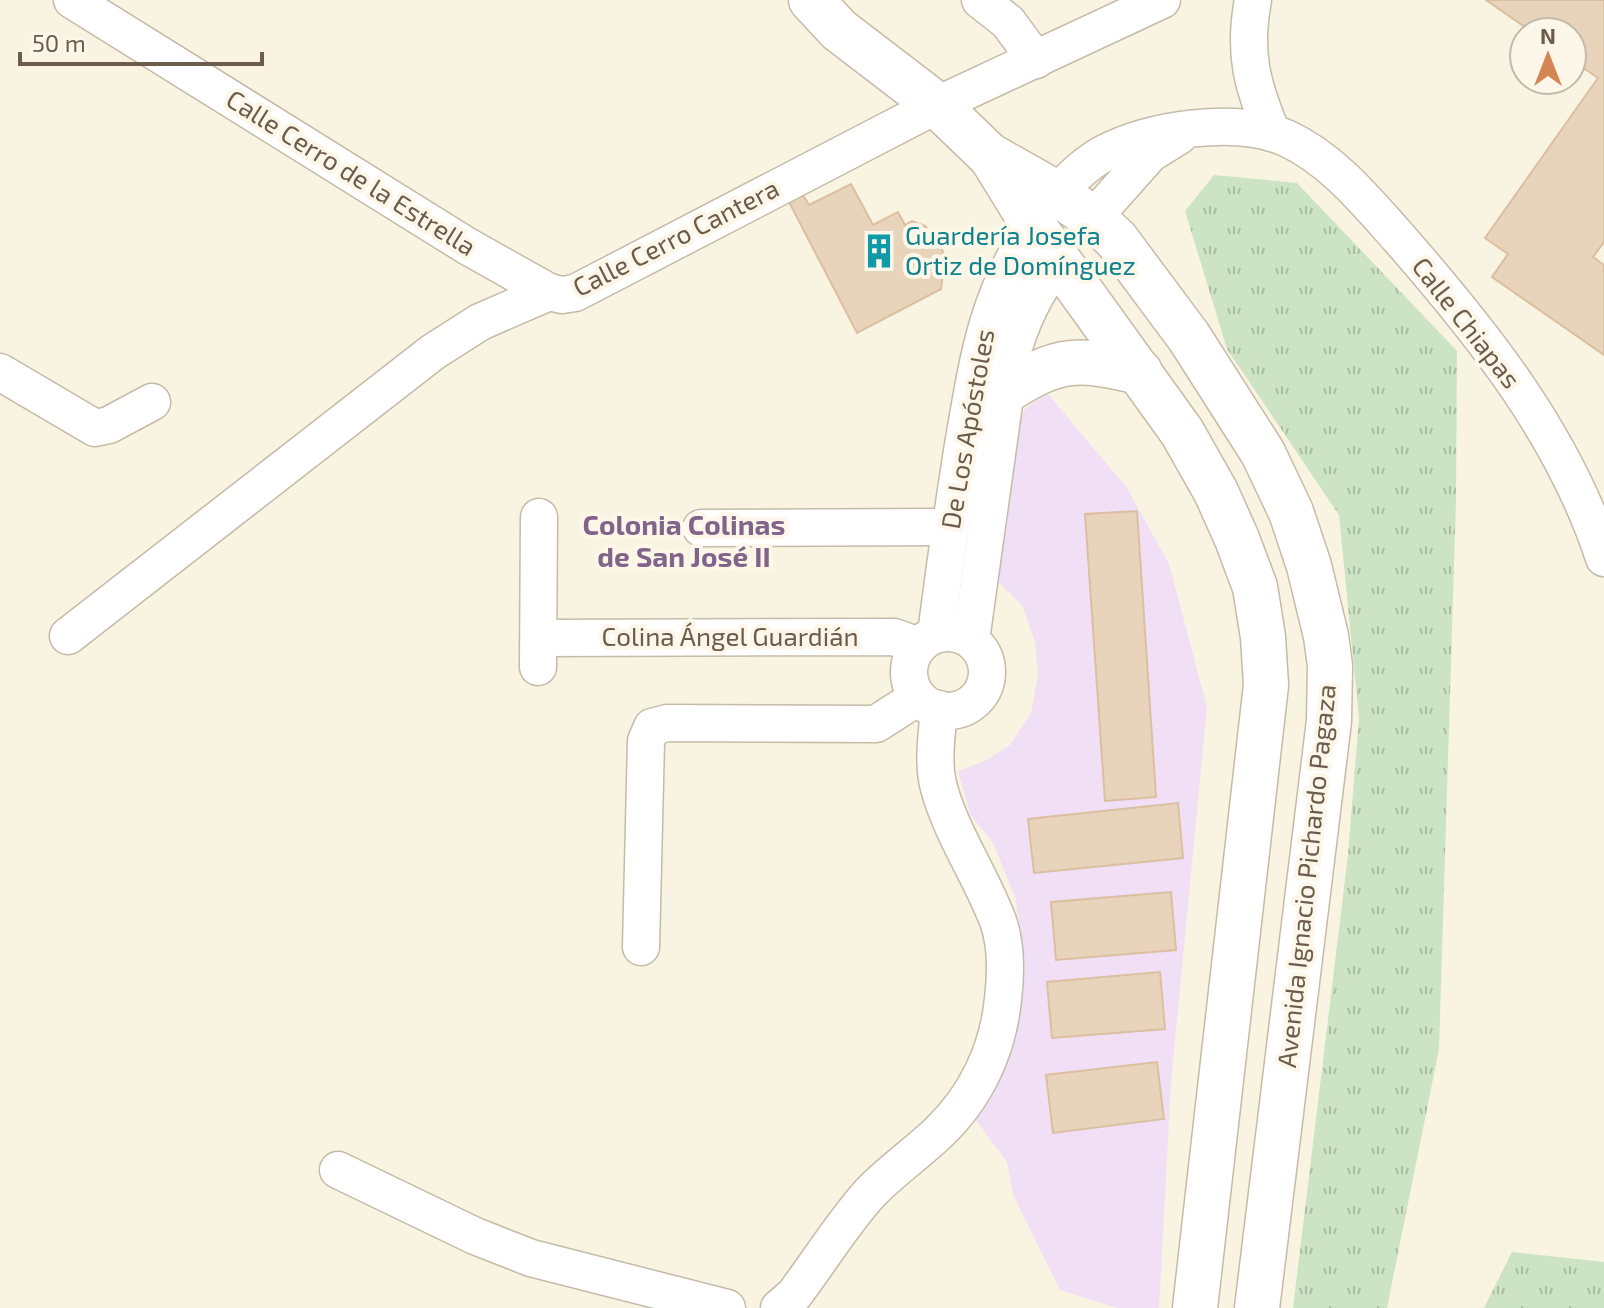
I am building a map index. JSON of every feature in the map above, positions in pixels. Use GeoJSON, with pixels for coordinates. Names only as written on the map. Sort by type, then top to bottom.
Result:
{"type":"FeatureCollection","features":[{"type":"Feature","properties":{"kind":"main road","name":"Avenida Ignacio Pichardo Pagaza"},"geometry":{"type":"LineString","coordinates":[[811,0],[839,30],[937,105],[1044,209],[1093,218],[1116,239],[1189,337],[1263,453],[1291,512],[1309,566],[1326,636],[1330,666],[1329,721],[1257,1308]]}},
{"type":"Feature","properties":{"kind":"main road"},"geometry":{"type":"LineString","coordinates":[[1044,209],[1058,262],[1182,432],[1216,492],[1255,587],[1263,637],[1266,685],[1195,1308]]}},
{"type":"Feature","properties":{"kind":"main road","name":"De Los Apóstoles"},"geometry":{"type":"LineString","coordinates":[[1058,262],[1093,218]]}},
{"type":"Feature","properties":{"kind":"main road"},"geometry":{"type":"LineString","coordinates":[[1006,391],[1043,368],[1061,363],[1084,361],[1140,372]]}},
{"type":"Feature","properties":{"kind":"street","name":"Calle Cerro de la Estrella"},"geometry":{"type":"LineString","coordinates":[[72,0],[467,246],[549,292]]}},
{"type":"Feature","properties":{"kind":"street"},"geometry":{"type":"LineString","coordinates":[[980,0],[1008,22],[1036,60]]}},
{"type":"Feature","properties":{"kind":"street","name":"Calle Cerro Cantera"},"geometry":{"type":"LineString","coordinates":[[68,636],[433,352],[480,322],[549,292],[562,295],[575,293],[937,105],[1162,0]]}},
{"type":"Feature","properties":{"kind":"street"},"geometry":{"type":"LineString","coordinates":[[1253,0],[1248,29],[1250,59],[1255,91],[1272,133]]}},
{"type":"Feature","properties":{"kind":"street","name":"Calle Chiapas"},"geometry":{"type":"LineString","coordinates":[[1044,209],[1077,173],[1103,154],[1130,141],[1235,126],[1272,133],[1306,150],[1355,189],[1442,287],[1503,365],[1555,445],[1586,509],[1604,558]]}},
{"type":"Feature","properties":{"kind":"street","name":"Calle Chiapas"},"geometry":{"type":"LineString","coordinates":[[1093,218],[1150,154],[1187,131]]}},
{"type":"Feature","properties":{"kind":"street","name":"De Los Apóstoles"},"geometry":{"type":"LineString","coordinates":[[928,640],[986,323],[1006,272],[1044,209]]}},
{"type":"Feature","properties":{"kind":"street","name":"De Los Apóstoles"},"geometry":{"type":"LineString","coordinates":[[971,640],[1010,361],[1019,326],[1042,282],[1058,262]]}},
{"type":"Feature","properties":{"kind":"street"},"geometry":{"type":"LineString","coordinates":[[0,372],[99,428],[152,402]]}},
{"type":"Feature","properties":{"kind":"street","name":"Colina Ángel Guardián"},"geometry":{"type":"LineString","coordinates":[[539,517],[539,652],[894,637],[928,640]]}},
{"type":"Feature","properties":{"kind":"street"},"geometry":{"type":"LineString","coordinates":[[701,528],[950,527]]}},
{"type":"Feature","properties":{"kind":"street"},"geometry":{"type":"LineString","coordinates":[[950,633],[971,640],[984,659],[985,682],[980,693],[963,707],[951,710],[928,703],[911,685],[911,660],[928,640],[950,633]]}},
{"type":"Feature","properties":{"kind":"street"},"geometry":{"type":"LineString","coordinates":[[641,947],[646,741],[652,727],[667,723],[876,724],[928,703]]}},
{"type":"Feature","properties":{"kind":"street"},"geometry":{"type":"LineString","coordinates":[[779,1308],[802,1285],[887,1175],[939,1132],[961,1109],[977,1085],[996,1041],[1004,989],[1004,942],[1000,924],[938,786],[928,703]]}},
{"type":"Feature","properties":{"kind":"street"},"geometry":{"type":"LineString","coordinates":[[338,1170],[475,1236],[531,1258],[727,1308]]}},
{"type":"Feature","properties":{"kind":"shaded area"},"geometry":{"type":"Polygon","coordinates":[[[1047,393],[1127,488],[1169,564],[1207,707],[1171,1082],[1159,1308],[1117,1308],[1060,1290],[1013,1194],[1007,1162],[971,1113],[1016,1000],[1022,943],[1015,897],[993,843],[970,814],[958,771],[985,761],[1010,745],[1031,713],[1038,676],[1035,642],[1022,605],[990,574],[1009,436],[1025,409],[1047,393]]]}},
{"type":"Feature","properties":{"kind":"green space"},"geometry":{"type":"Polygon","coordinates":[[[1214,175],[1297,183],[1457,351],[1456,501],[1439,1049],[1387,1308],[1293,1308],[1348,855],[1359,718],[1339,515],[1227,349],[1185,211],[1214,175]]]}},
{"type":"Feature","properties":{"kind":"green space"},"geometry":{"type":"Polygon","coordinates":[[[1512,1252],[1604,1262],[1604,1308],[1484,1308],[1512,1252]]]}},
{"type":"Feature","properties":{"kind":"building"},"geometry":{"type":"Polygon","coordinates":[[[1486,0],[1604,0],[1604,242],[1593,257],[1604,265],[1604,355],[1492,277],[1508,254],[1485,238],[1598,78],[1588,71],[1588,16],[1509,16],[1486,0]]]}},
{"type":"Feature","properties":{"kind":"building","name":"Guardería Josefa Ortiz de Domínguez"},"geometry":{"type":"Polygon","coordinates":[[[851,184],[873,225],[898,212],[905,225],[912,221],[925,226],[940,244],[945,258],[941,289],[857,333],[789,202],[803,195],[809,205],[851,184]]]}},
{"type":"Feature","properties":{"kind":"building"},"geometry":{"type":"Polygon","coordinates":[[[1137,511],[1156,797],[1105,801],[1085,514],[1137,511]]]}},
{"type":"Feature","properties":{"kind":"building"},"geometry":{"type":"Polygon","coordinates":[[[1178,803],[1183,858],[1034,873],[1028,819],[1178,803]]]}},
{"type":"Feature","properties":{"kind":"building"},"geometry":{"type":"Polygon","coordinates":[[[1171,892],[1176,950],[1056,960],[1051,902],[1171,892]]]}},
{"type":"Feature","properties":{"kind":"building"},"geometry":{"type":"Polygon","coordinates":[[[1160,972],[1165,1029],[1052,1038],[1047,982],[1160,972]]]}},
{"type":"Feature","properties":{"kind":"building"},"geometry":{"type":"Polygon","coordinates":[[[1157,1062],[1164,1119],[1053,1133],[1046,1075],[1157,1062]]]}},
{"type":"Feature","properties":{"kind":"place","name":"Guardería Josefa Ortiz de Domínguez"},"geometry":{"type":"Point","coordinates":[879,251]}},
{"type":"Feature","properties":{"kind":"district","name":"Colonia Colinas de San José II"},"geometry":{"type":"Point","coordinates":[684,541]}}]}
